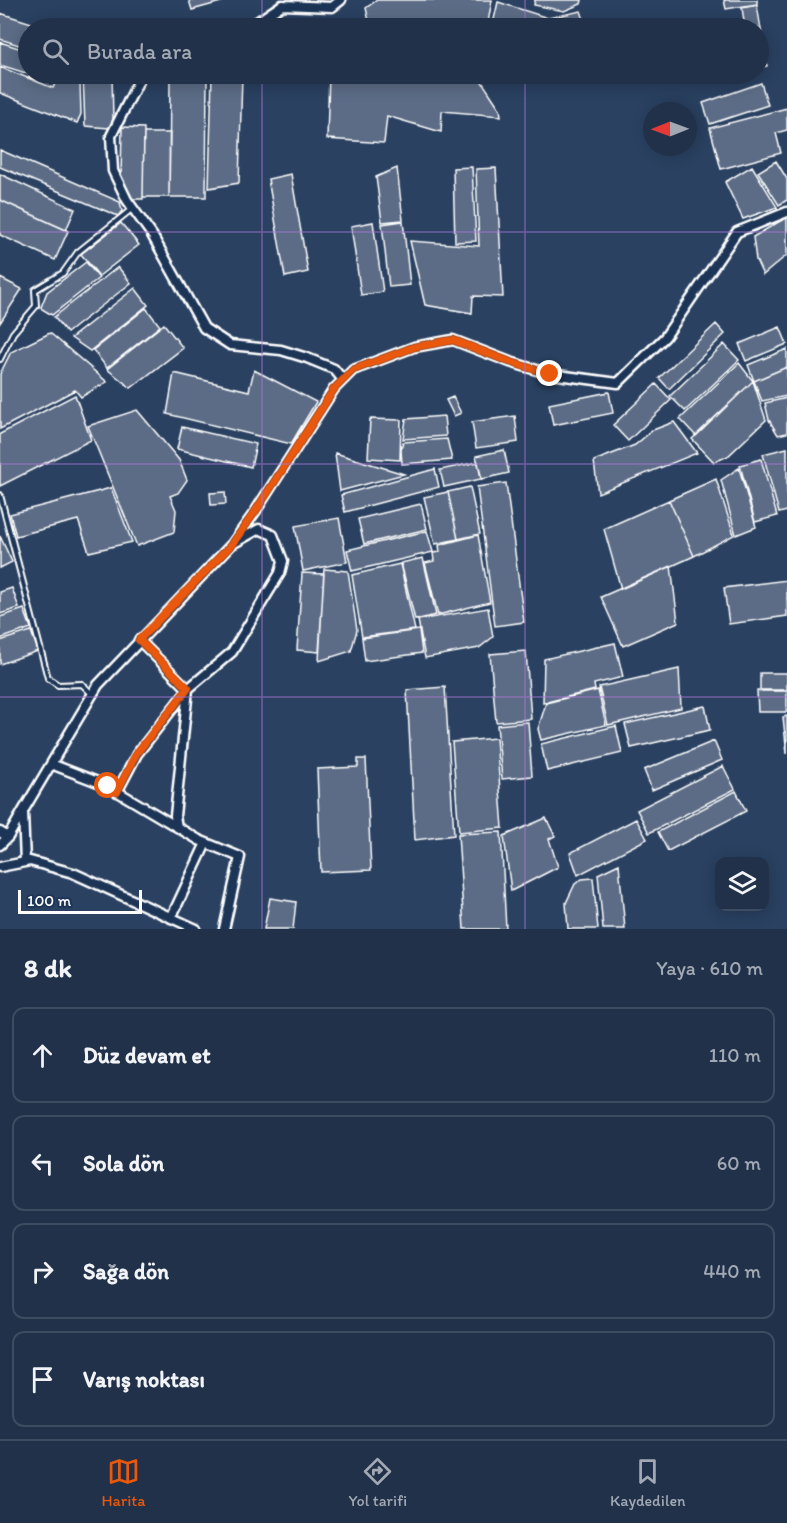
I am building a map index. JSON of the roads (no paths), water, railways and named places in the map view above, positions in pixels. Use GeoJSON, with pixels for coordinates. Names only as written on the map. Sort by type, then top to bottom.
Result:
{"type":"FeatureCollection","features":[{"type":"Feature","properties":{"kind":"street"},"geometry":{"type":"LineString","coordinates":[[262,18],[282,3],[332,7],[341,0]]}},
{"type":"Feature","properties":{"kind":"street"},"geometry":{"type":"LineString","coordinates":[[137,84],[111,136],[113,171],[204,328],[230,345],[281,350],[307,358],[334,369],[343,380]]}},
{"type":"Feature","properties":{"kind":"street"},"geometry":{"type":"LineString","coordinates":[[0,845],[4,835],[24,811],[98,685],[232,544],[334,389],[353,370],[414,347],[453,340],[510,362],[550,374],[618,383],[665,337],[737,232],[787,212]]}},
{"type":"Feature","properties":{"kind":"street"},"geometry":{"type":"LineString","coordinates":[[117,792],[136,754],[188,688],[232,652],[280,573],[283,561],[273,535],[259,529],[232,544]]}},
{"type":"Feature","properties":{"kind":"street"},"geometry":{"type":"LineString","coordinates":[[139,640],[188,688]]}},
{"type":"Feature","properties":{"kind":"street"},"geometry":{"type":"LineString","coordinates":[[177,827],[175,816],[188,688]]}},
{"type":"Feature","properties":{"kind":"street"},"geometry":{"type":"LineString","coordinates":[[51,764],[108,786],[206,843],[240,857],[224,929]]}},
{"type":"Feature","properties":{"kind":"street"},"geometry":{"type":"LineString","coordinates":[[24,811],[25,862]]}},
{"type":"Feature","properties":{"kind":"street"},"geometry":{"type":"LineString","coordinates":[[171,918],[206,843]]}},
{"type":"Feature","properties":{"kind":"street"},"geometry":{"type":"LineString","coordinates":[[0,867],[30,861],[73,873],[196,929]]}},
{"type":"Feature","properties":{"kind":"lane"},"geometry":{"type":"LineString","coordinates":[[0,359],[14,333],[36,306],[35,290],[63,273],[78,252],[133,208]]}},
{"type":"Feature","properties":{"kind":"lane"},"geometry":{"type":"LineString","coordinates":[[0,495],[48,678],[58,685],[82,684],[92,695]]}}]}
